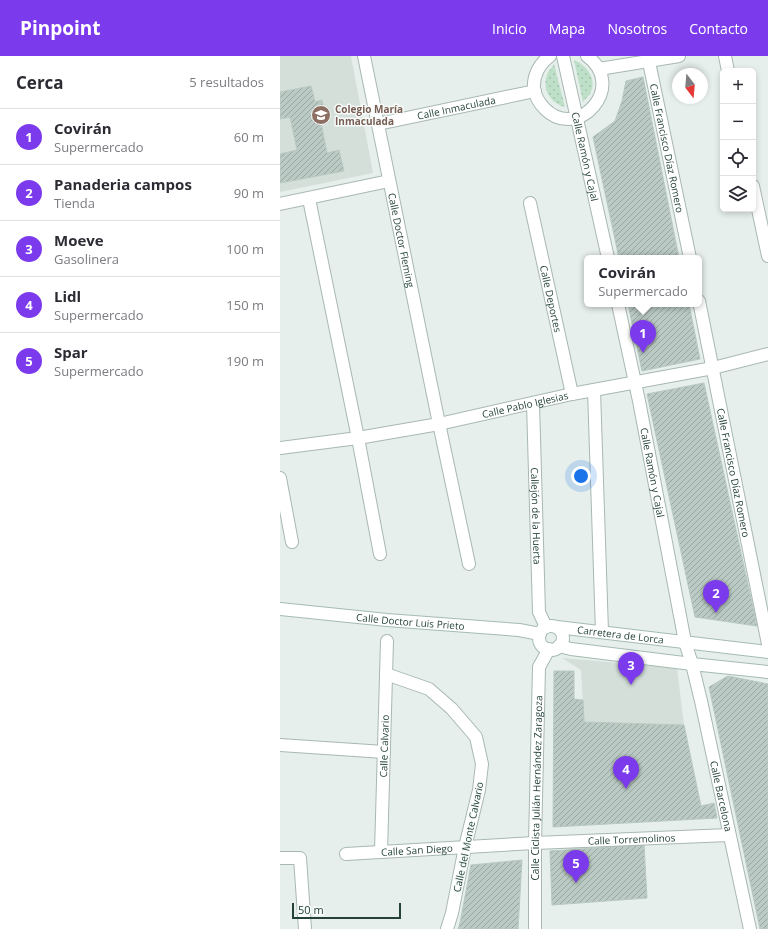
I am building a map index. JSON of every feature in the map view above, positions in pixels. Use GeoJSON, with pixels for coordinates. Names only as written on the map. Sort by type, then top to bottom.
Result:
{"type":"FeatureCollection","features":[{"type":"Feature","properties":{"kind":"street","name":"Calle Doctor Fleming"},"geometry":{"type":"LineString","coordinates":[[364,56],[439,424],[470,564]]}},
{"type":"Feature","properties":{"kind":"street"},"geometry":{"type":"LineString","coordinates":[[550,56],[544,61],[537,72],[534,81],[535,91],[539,102],[548,112],[559,117],[568,118],[577,118],[592,109],[600,99],[603,86],[602,77],[599,69],[588,56]]}},
{"type":"Feature","properties":{"kind":"street","name":"Calle Ramón y Cajal"},"geometry":{"type":"LineString","coordinates":[[563,56],[607,255]]}},
{"type":"Feature","properties":{"kind":"street"},"geometry":{"type":"LineString","coordinates":[[599,69],[679,56]]}},
{"type":"Feature","properties":{"kind":"street"},"geometry":{"type":"LineString","coordinates":[[725,56],[727,68]]}},
{"type":"Feature","properties":{"kind":"street","name":"Calle Francisco Díaz Romero"},"geometry":{"type":"LineString","coordinates":[[649,62],[689,255]]}},
{"type":"Feature","properties":{"kind":"street","name":"Calle Inmaculada"},"geometry":{"type":"LineString","coordinates":[[378,124],[535,91]]}},
{"type":"Feature","properties":{"kind":"street"},"geometry":{"type":"LineString","coordinates":[[280,204],[389,181]]}},
{"type":"Feature","properties":{"kind":"street"},"geometry":{"type":"LineString","coordinates":[[309,199],[380,554]]}},
{"type":"Feature","properties":{"kind":"street"},"geometry":{"type":"LineString","coordinates":[[756,200],[768,256]]}},
{"type":"Feature","properties":{"kind":"street","name":"Calle Deportes"},"geometry":{"type":"LineString","coordinates":[[530,203],[572,394]]}},
{"type":"Feature","properties":{"kind":"street","name":"Calle Ramón y Cajal"},"geometry":{"type":"LineString","coordinates":[[619,307],[635,383],[685,642]]}},
{"type":"Feature","properties":{"kind":"street","name":"Calle Francisco Díaz Romero"},"geometry":{"type":"LineString","coordinates":[[700,307],[768,644]]}},
{"type":"Feature","properties":{"kind":"street","name":"Calle Pablo Iglesias"},"geometry":{"type":"LineString","coordinates":[[280,448],[358,438],[439,424],[572,394],[713,368],[768,354]]}},
{"type":"Feature","properties":{"kind":"street"},"geometry":{"type":"LineString","coordinates":[[594,390],[602,632]]}},
{"type":"Feature","properties":{"kind":"street","name":"Callejón de la Huerta"},"geometry":{"type":"LineString","coordinates":[[533,403],[539,612],[548,629]]}},
{"type":"Feature","properties":{"kind":"street"},"geometry":{"type":"LineString","coordinates":[[280,478],[292,542]]}},
{"type":"Feature","properties":{"kind":"street","name":"Calle Doctor Luis Prieto"},"geometry":{"type":"LineString","coordinates":[[280,609],[387,620],[519,630],[548,629]]}},
{"type":"Feature","properties":{"kind":"street"},"geometry":{"type":"LineString","coordinates":[[548,629],[563,634],[563,640],[554,648],[545,648],[539,638],[548,629]]}},
{"type":"Feature","properties":{"kind":"street","name":"Carretera de Lorca"},"geometry":{"type":"LineString","coordinates":[[548,629],[602,632],[768,652]]}},
{"type":"Feature","properties":{"kind":"street","name":"Calle Calvario"},"geometry":{"type":"LineString","coordinates":[[381,852],[387,641]]}},
{"type":"Feature","properties":{"kind":"street"},"geometry":{"type":"LineString","coordinates":[[685,642],[692,664]]}},
{"type":"Feature","properties":{"kind":"street","name":"Carretera de Lorca"},"geometry":{"type":"LineString","coordinates":[[554,648],[768,672]]}},
{"type":"Feature","properties":{"kind":"street","name":"Calle Ciclista Julián Hernández Zaragoza"},"geometry":{"type":"LineString","coordinates":[[535,929],[535,843],[539,667],[554,648]]}},
{"type":"Feature","properties":{"kind":"street","name":"Calle Barcelona"},"geometry":{"type":"LineString","coordinates":[[692,664],[750,929]]}},
{"type":"Feature","properties":{"kind":"street","name":"Calle del Monte Calvario"},"geometry":{"type":"LineString","coordinates":[[386,674],[429,689],[452,709],[476,737],[482,764],[479,790],[465,847],[452,913],[447,929]]}},
{"type":"Feature","properties":{"kind":"street"},"geometry":{"type":"LineString","coordinates":[[280,745],[384,752]]}},
{"type":"Feature","properties":{"kind":"street","name":"Calle Torremolinos"},"geometry":{"type":"LineString","coordinates":[[535,843],[729,835]]}},
{"type":"Feature","properties":{"kind":"street","name":"Calle San Diego"},"geometry":{"type":"LineString","coordinates":[[346,854],[535,843]]}},
{"type":"Feature","properties":{"kind":"street"},"geometry":{"type":"LineString","coordinates":[[280,858],[300,858],[305,929]]}},
{"type":"Feature","properties":{"kind":"shaded area","name":"Colegio María Inmaculada"},"geometry":{"type":"Polygon","coordinates":[[[280,56],[351,56],[373,173],[280,192],[280,56]]]}},
{"type":"Feature","properties":{"kind":"shaded area"},"geometry":{"type":"Polygon","coordinates":[[[562,658],[677,668],[684,725],[584,722],[581,670],[562,658]]]}},
{"type":"Feature","properties":{"kind":"green space"},"geometry":{"type":"Polygon","coordinates":[[[574,60],[579,62],[587,69],[592,78],[592,89],[590,94],[583,102],[574,60]]]}},
{"type":"Feature","properties":{"kind":"green space"},"geometry":{"type":"Polygon","coordinates":[[[554,64],[565,107],[555,102],[548,95],[546,80],[548,72],[554,64]]]}},
{"type":"Feature","properties":{"kind":"building"},"geometry":{"type":"Polygon","coordinates":[[[643,77],[678,255],[618,255],[593,137],[615,121],[622,101],[626,81],[643,77]]]}},
{"type":"Feature","properties":{"kind":"building"},"geometry":{"type":"Polygon","coordinates":[[[311,86],[315,102],[322,100],[326,122],[321,123],[327,153],[339,150],[344,171],[280,183],[280,154],[297,150],[290,117],[280,119],[280,92],[311,86]]]}},
{"type":"Feature","properties":{"kind":"building"},"geometry":{"type":"Polygon","coordinates":[[[629,307],[690,307],[700,359],[642,371],[629,307]]]}},
{"type":"Feature","properties":{"kind":"building"},"geometry":{"type":"Polygon","coordinates":[[[704,383],[757,626],[695,617],[647,394],[704,383]]]}},
{"type":"Feature","properties":{"kind":"building"},"geometry":{"type":"Polygon","coordinates":[[[554,671],[574,671],[574,699],[583,700],[584,722],[684,725],[701,806],[714,803],[717,818],[553,827],[554,671]]]}},
{"type":"Feature","properties":{"kind":"building"},"geometry":{"type":"Polygon","coordinates":[[[728,676],[768,684],[768,929],[760,929],[709,687],[728,676]]]}},
{"type":"Feature","properties":{"kind":"building"},"geometry":{"type":"Polygon","coordinates":[[[644,845],[647,898],[552,905],[550,851],[644,845]]]}},
{"type":"Feature","properties":{"kind":"building"},"geometry":{"type":"Polygon","coordinates":[[[522,860],[518,929],[458,929],[471,865],[522,860]]]}},
{"type":"Feature","properties":{"kind":"place","name":"Colegio María Inmaculada"},"geometry":{"type":"Point","coordinates":[321,115]}},
{"type":"Feature","properties":{"kind":"place","name":"Covirán"},"geometry":{"type":"Point","coordinates":[643,353]}},
{"type":"Feature","properties":{"kind":"place","name":"Panaderia campos"},"geometry":{"type":"Point","coordinates":[716,613]}},
{"type":"Feature","properties":{"kind":"place","name":"Moeve"},"geometry":{"type":"Point","coordinates":[631,685]}},
{"type":"Feature","properties":{"kind":"place","name":"Lidl"},"geometry":{"type":"Point","coordinates":[626,789]}},
{"type":"Feature","properties":{"kind":"place","name":"Spar"},"geometry":{"type":"Point","coordinates":[576,883]}}]}
